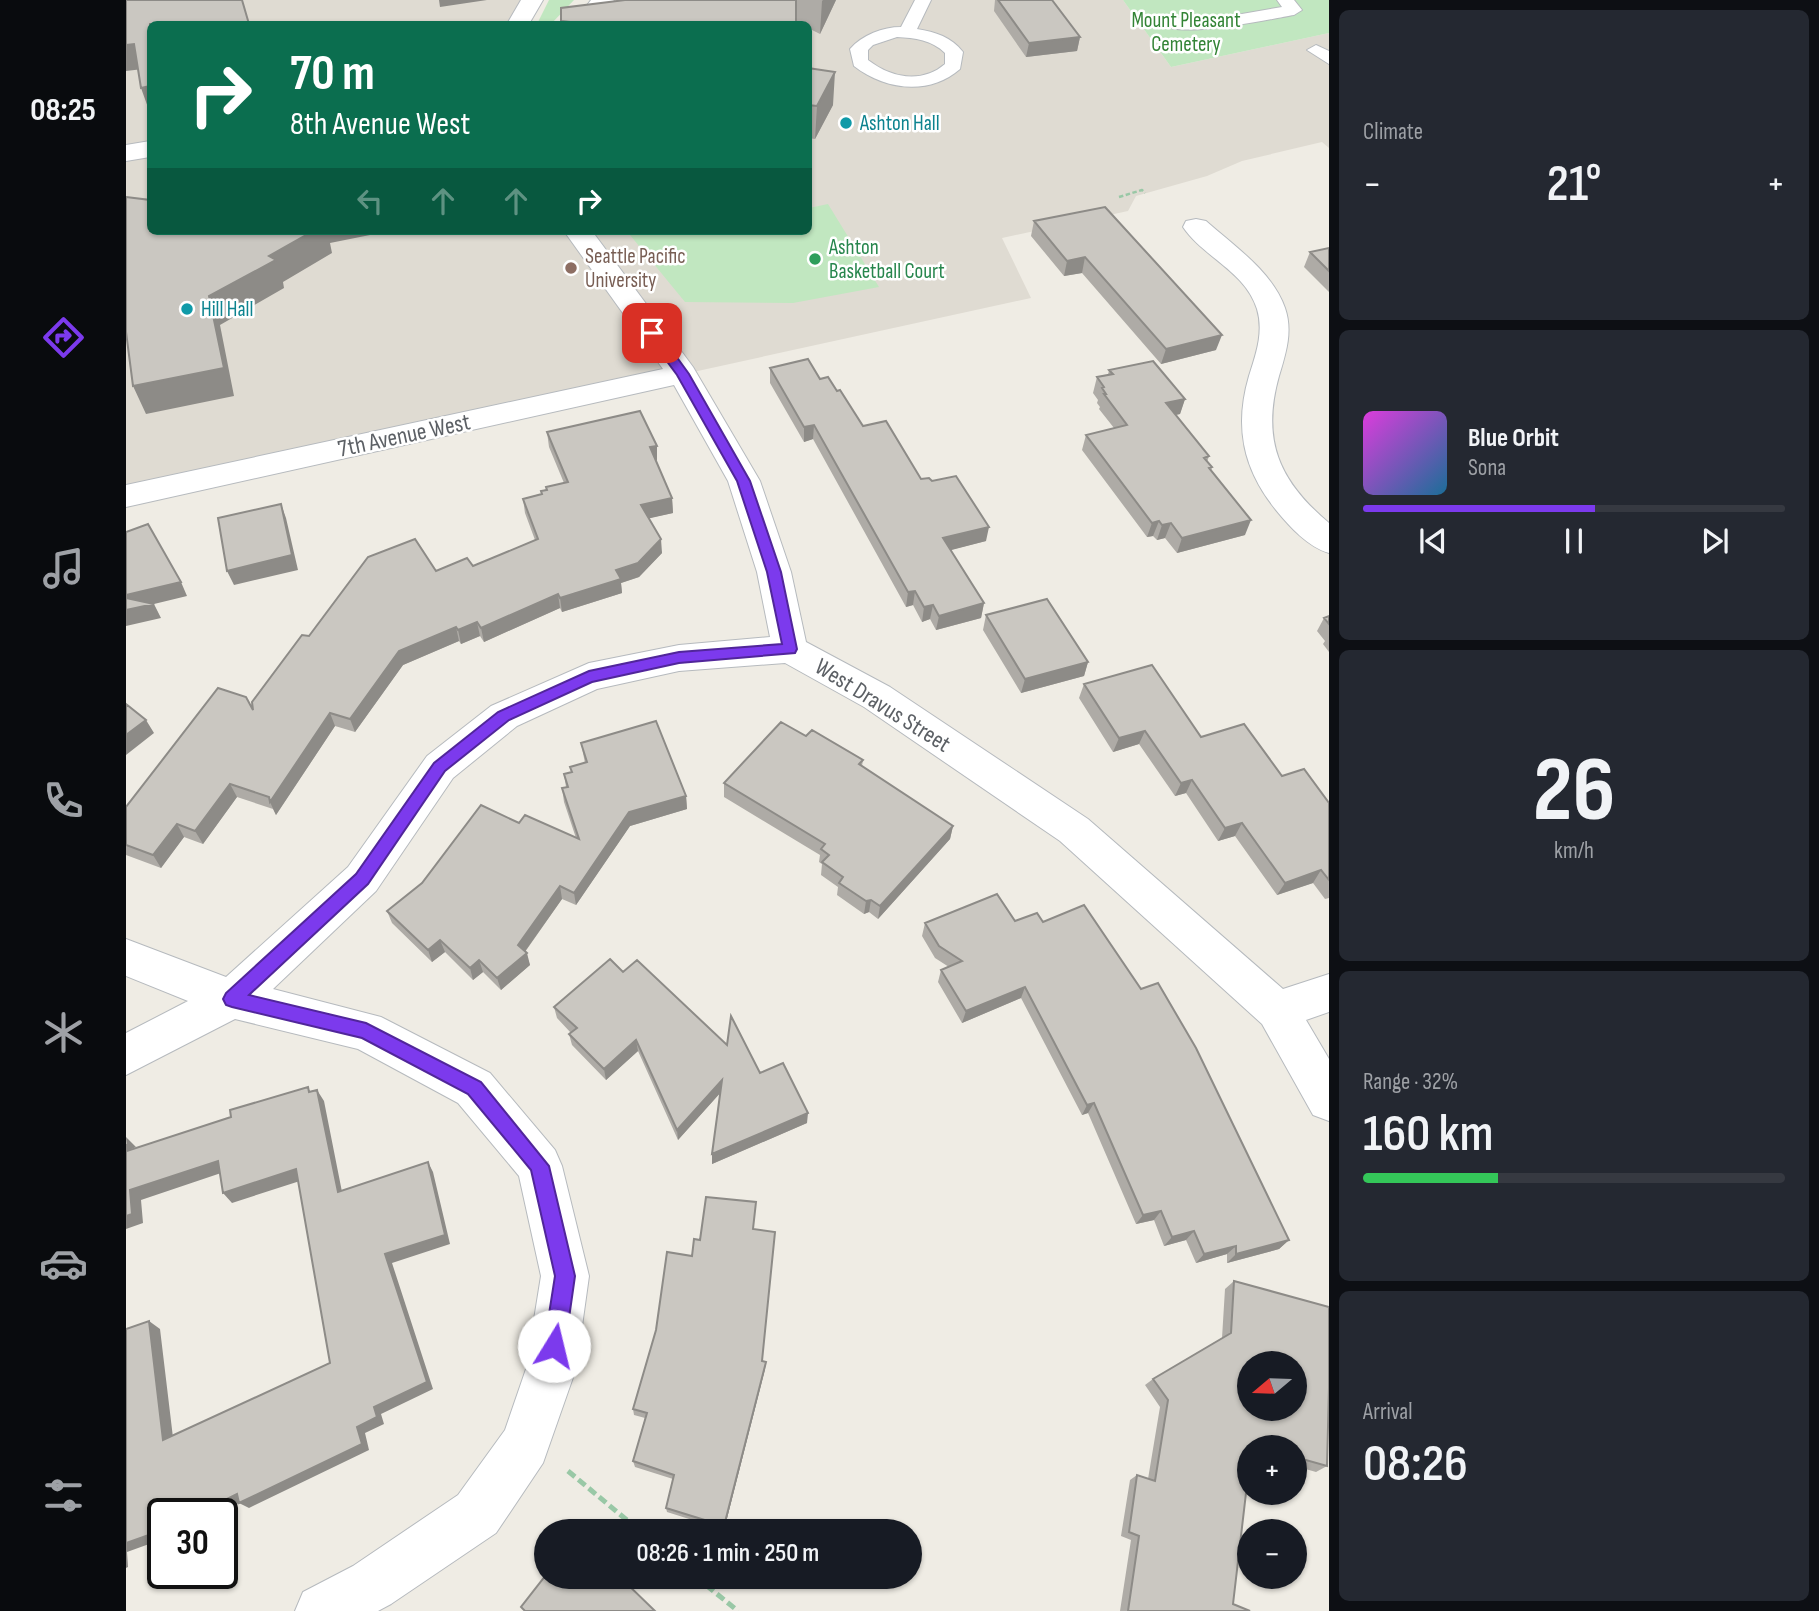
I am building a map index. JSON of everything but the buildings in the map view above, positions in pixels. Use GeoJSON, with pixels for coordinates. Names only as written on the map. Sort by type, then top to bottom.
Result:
{"type":"FeatureCollection","features":[{"type":"Feature","properties":{"kind":"street"},"geometry":{"type":"LineString","coordinates":[[520,21],[532,0]]}},
{"type":"Feature","properties":{"kind":"street"},"geometry":{"type":"LineString","coordinates":[[586,21],[603,0]]}},
{"type":"Feature","properties":{"kind":"street"},"geometry":{"type":"LineString","coordinates":[[126,153],[147,150]]}},
{"type":"Feature","properties":{"kind":"street"},"geometry":{"type":"LineString","coordinates":[[1195,227],[1254,280],[1271,307],[1275,346],[1262,384],[1256,432],[1266,475],[1298,516],[1329,541]]}},
{"type":"Feature","properties":{"kind":"street","name":"West Dravus Street"},"geometry":{"type":"LineString","coordinates":[[581,235],[682,374],[744,481],[774,572],[790,649],[877,697],[1074,830],[1277,1010],[1329,1100]]}},
{"type":"Feature","properties":{"kind":"street","name":"7th Avenue West"},"geometry":{"type":"LineString","coordinates":[[126,496],[682,374]]}},
{"type":"Feature","properties":{"kind":"street"},"geometry":{"type":"LineString","coordinates":[[126,1055],[232,999],[362,879],[440,767],[504,716],[589,677],[679,658],[790,649]]}},
{"type":"Feature","properties":{"kind":"street"},"geometry":{"type":"LineString","coordinates":[[126,957],[232,999],[366,1031],[474,1088],[539,1166],[565,1276],[551,1369],[525,1445],[477,1514],[372,1585],[322,1611]]}},
{"type":"Feature","properties":{"kind":"street"},"geometry":{"type":"LineString","coordinates":[[1277,1010],[1329,993]]}},
{"type":"Feature","properties":{"kind":"lane"},"geometry":{"type":"LineString","coordinates":[[907,33],[923,0]]}},
{"type":"Feature","properties":{"kind":"lane"},"geometry":{"type":"LineString","coordinates":[[1169,23],[1213,24],[1294,10],[1284,0]]}},
{"type":"Feature","properties":{"kind":"lane"},"geometry":{"type":"LineString","coordinates":[[907,33],[933,37],[950,47],[955,61],[952,69],[943,75],[923,80],[903,81],[870,72],[860,62],[859,49],[867,41],[880,35],[907,33]]}},
{"type":"Feature","properties":{"kind":"path"},"geometry":{"type":"LineString","coordinates":[[1119,197],[1142,190],[1145,193]]}},
{"type":"Feature","properties":{"kind":"path"},"geometry":{"type":"LineString","coordinates":[[564,1468],[626,1519]]}},
{"type":"Feature","properties":{"kind":"path"},"geometry":{"type":"LineString","coordinates":[[710,1589],[737,1611]]}},
{"type":"Feature","properties":{"kind":"shaded area","name":"Seattle Pacific University"},"geometry":{"type":"Polygon","coordinates":[[[126,0],[532,0],[520,21],[147,21],[147,235],[812,235],[812,21],[586,21],[603,0],[1123,0],[1171,67],[1329,33],[1329,148],[1322,142],[1242,161],[1207,176],[1136,196],[1128,211],[1002,238],[1031,298],[126,496],[126,0]]]}},
{"type":"Feature","properties":{"kind":"green space"},"geometry":{"type":"Polygon","coordinates":[[[549,0],[574,0],[554,21],[538,21],[549,0]]]}},
{"type":"Feature","properties":{"kind":"green space","name":"Mount Pleasant Cemetery"},"geometry":{"type":"Polygon","coordinates":[[[1123,0],[1329,0],[1329,33],[1171,67],[1123,0]]]}},
{"type":"Feature","properties":{"kind":"green space"},"geometry":{"type":"Polygon","coordinates":[[[828,204],[879,287],[793,303],[685,302],[630,235],[812,235],[812,207],[828,204]]]}},
{"type":"Feature","properties":{"kind":"place","name":"Ashton Hall"},"geometry":{"type":"Point","coordinates":[846,123]}},
{"type":"Feature","properties":{"kind":"place","name":"Ashton Basketball Court"},"geometry":{"type":"Point","coordinates":[815,259]}},
{"type":"Feature","properties":{"kind":"place","name":"Seattle Pacific University"},"geometry":{"type":"Point","coordinates":[571,268]}},
{"type":"Feature","properties":{"kind":"place","name":"Hill Hall"},"geometry":{"type":"Point","coordinates":[187,309]}},
{"type":"Feature","properties":{"kind":"route"},"geometry":{"type":"LineString","coordinates":[[554,1346],[565,1276],[539,1166],[474,1088],[366,1031],[232,999],[362,879],[440,767],[504,716],[589,677],[679,658],[790,649],[774,572],[744,481],[682,374],[652,333]]}}]}
